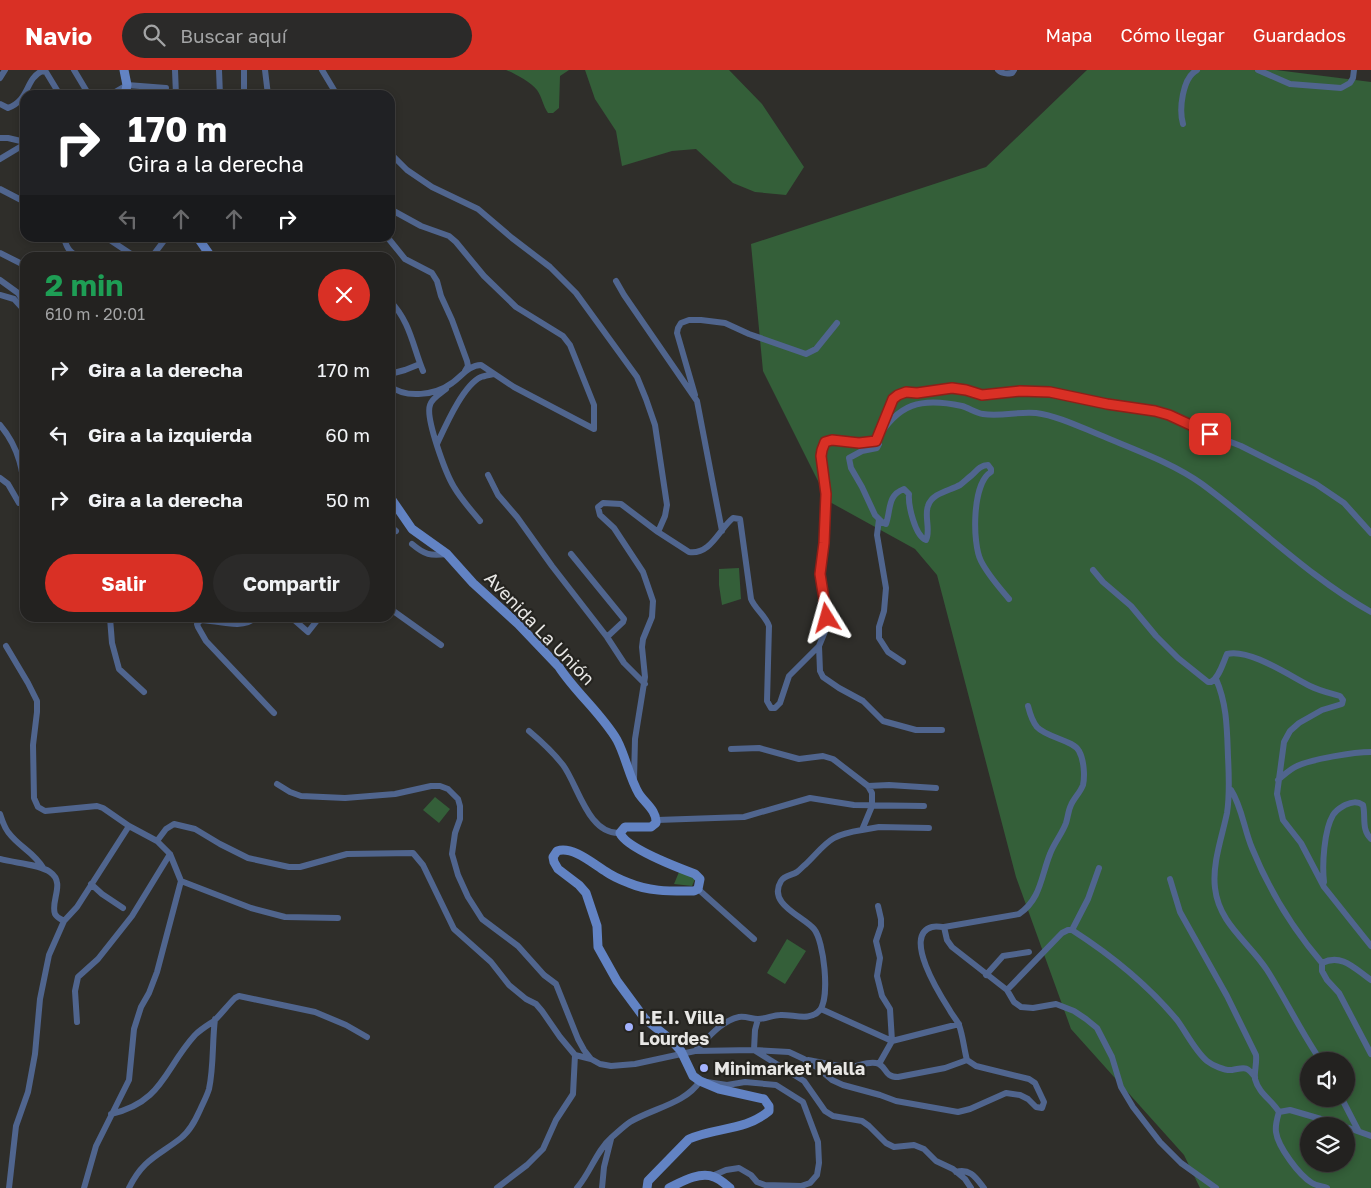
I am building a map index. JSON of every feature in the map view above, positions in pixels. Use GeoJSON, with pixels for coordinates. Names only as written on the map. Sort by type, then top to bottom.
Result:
{"type":"FeatureCollection","features":[{"type":"Feature","properties":{"kind":"main road"},"geometry":{"type":"LineString","coordinates":[[124,70],[126,90]]}},
{"type":"Feature","properties":{"kind":"main road","name":"Avenida La Unión"},"geometry":{"type":"LineString","coordinates":[[395,504],[412,529],[447,554],[473,583],[518,624],[589,702],[617,740],[638,793],[656,815],[657,820]]}},
{"type":"Feature","properties":{"kind":"main road"},"geometry":{"type":"LineString","coordinates":[[647,1188],[648,1181],[689,1139],[698,1135],[748,1124],[760,1119],[769,1111],[768,1103],[764,1099],[719,1089],[693,1076],[682,1054],[670,1039],[644,1019],[617,982],[598,947],[596,926],[586,892],[558,870],[554,862],[553,857],[557,852],[566,850],[590,860],[607,872],[630,884],[653,890],[694,891],[698,889],[700,879],[695,874],[634,846],[623,838],[620,833],[625,827],[629,826],[651,827],[657,820]]}},
{"type":"Feature","properties":{"kind":"main road"},"geometry":{"type":"LineString","coordinates":[[669,1188],[686,1179],[705,1176],[712,1176],[730,1188]]}},
{"type":"Feature","properties":{"kind":"street"},"geometry":{"type":"LineString","coordinates":[[0,78],[5,70]]}},
{"type":"Feature","properties":{"kind":"street"},"geometry":{"type":"LineString","coordinates":[[74,70],[86,90]]}},
{"type":"Feature","properties":{"kind":"street"},"geometry":{"type":"LineString","coordinates":[[175,70],[176,90]]}},
{"type":"Feature","properties":{"kind":"street"},"geometry":{"type":"LineString","coordinates":[[219,70],[220,90]]}},
{"type":"Feature","properties":{"kind":"street"},"geometry":{"type":"LineString","coordinates":[[244,70],[244,90]]}},
{"type":"Feature","properties":{"kind":"street"},"geometry":{"type":"LineString","coordinates":[[265,70],[267,90]]}},
{"type":"Feature","properties":{"kind":"street"},"geometry":{"type":"LineString","coordinates":[[322,70],[334,90]]}},
{"type":"Feature","properties":{"kind":"street"},"geometry":{"type":"LineString","coordinates":[[998,70],[1001,73],[1007,74],[1012,73],[1014,70]]}},
{"type":"Feature","properties":{"kind":"street"},"geometry":{"type":"LineString","coordinates":[[1183,124],[1181,116],[1186,82],[1190,75],[1197,70]]}},
{"type":"Feature","properties":{"kind":"street"},"geometry":{"type":"LineString","coordinates":[[1258,70],[1290,84],[1340,88],[1350,83],[1354,78],[1354,70]]}},
{"type":"Feature","properties":{"kind":"street"},"geometry":{"type":"LineString","coordinates":[[27,90],[33,78],[42,71],[46,72],[57,90]]}},
{"type":"Feature","properties":{"kind":"street"},"geometry":{"type":"LineString","coordinates":[[118,90],[127,85],[166,88]]}},
{"type":"Feature","properties":{"kind":"street"},"geometry":{"type":"LineString","coordinates":[[0,104],[8,108],[20,100]]}},
{"type":"Feature","properties":{"kind":"street"},"geometry":{"type":"LineString","coordinates":[[0,138],[20,142]]}},
{"type":"Feature","properties":{"kind":"street"},"geometry":{"type":"LineString","coordinates":[[0,159],[20,146]]}},
{"type":"Feature","properties":{"kind":"street"},"geometry":{"type":"LineString","coordinates":[[395,158],[407,170],[432,187],[478,209],[564,279],[626,361],[636,377],[655,424],[667,506],[658,532]]}},
{"type":"Feature","properties":{"kind":"street"},"geometry":{"type":"LineString","coordinates":[[0,189],[20,199]]}},
{"type":"Feature","properties":{"kind":"street"},"geometry":{"type":"LineString","coordinates":[[395,212],[421,226],[449,236],[484,276],[516,308],[563,336],[570,345],[594,405],[594,430],[514,388],[481,364],[475,365],[465,372],[432,401],[428,414],[430,426],[452,485],[480,521]]}},
{"type":"Feature","properties":{"kind":"street"},"geometry":{"type":"LineString","coordinates":[[113,242],[128,252]]}},
{"type":"Feature","properties":{"kind":"street"},"geometry":{"type":"LineString","coordinates":[[391,242],[405,259],[432,274],[437,281],[441,296],[467,361],[468,366],[465,372]]}},
{"type":"Feature","properties":{"kind":"street"},"geometry":{"type":"LineString","coordinates":[[0,253],[20,263]]}},
{"type":"Feature","properties":{"kind":"street"},"geometry":{"type":"LineString","coordinates":[[0,280],[20,296]]}},
{"type":"Feature","properties":{"kind":"street"},"geometry":{"type":"LineString","coordinates":[[616,281],[697,401]]}},
{"type":"Feature","properties":{"kind":"street"},"geometry":{"type":"LineString","coordinates":[[0,295],[14,299],[20,305]]}},
{"type":"Feature","properties":{"kind":"street"},"geometry":{"type":"LineString","coordinates":[[395,306],[404,320],[423,371]]}},
{"type":"Feature","properties":{"kind":"street"},"geometry":{"type":"LineString","coordinates":[[722,531],[697,401],[677,333],[678,328],[681,323],[689,320],[725,323],[749,334],[806,354],[816,349],[837,324]]}},
{"type":"Feature","properties":{"kind":"street"},"geometry":{"type":"LineString","coordinates":[[395,372],[420,364]]}},
{"type":"Feature","properties":{"kind":"street"},"geometry":{"type":"LineString","coordinates":[[437,444],[450,414],[470,387],[480,378],[493,374]]}},
{"type":"Feature","properties":{"kind":"street"},"geometry":{"type":"LineString","coordinates":[[395,390],[410,393],[430,393],[451,385]]}},
{"type":"Feature","properties":{"kind":"street"},"geometry":{"type":"LineString","coordinates":[[1009,600],[980,560],[977,547],[976,510],[978,492],[985,476],[991,472],[988,466],[984,465],[959,485],[935,496],[928,504],[926,512],[928,536],[926,540],[920,537],[917,532],[908,500],[909,494],[904,489],[898,491],[892,497],[886,524],[875,515],[851,468],[849,460],[853,455],[877,448],[879,444],[878,437],[891,404],[898,395],[906,392],[917,393],[952,388],[982,395],[1020,391],[1050,392],[1169,415],[1195,428],[1241,446],[1316,484],[1344,503],[1371,534]]}},
{"type":"Feature","properties":{"kind":"street"},"geometry":{"type":"LineString","coordinates":[[634,781],[635,739],[645,684],[642,647],[643,638],[652,617],[653,601],[643,572],[614,528],[602,518],[598,507],[603,503],[621,504],[658,532],[684,548],[695,552],[716,540],[733,518],[738,518],[741,521],[751,599],[754,605],[767,618],[770,626],[767,701],[771,708],[775,708],[780,703],[789,676],[819,646],[826,630],[827,618],[820,574],[824,543],[826,494],[822,450],[825,442],[832,440],[859,443],[878,437],[901,411],[907,407],[941,402],[965,407],[980,414],[998,416],[1036,413],[1064,421],[1151,456],[1201,483],[1294,559],[1346,597],[1371,612]]}},
{"type":"Feature","properties":{"kind":"street"},"geometry":{"type":"LineString","coordinates":[[0,425],[13,444],[20,464]]}},
{"type":"Feature","properties":{"kind":"street"},"geometry":{"type":"LineString","coordinates":[[488,475],[498,495],[517,517],[607,637],[624,663],[645,684]]}},
{"type":"Feature","properties":{"kind":"street"},"geometry":{"type":"LineString","coordinates":[[0,478],[8,484],[20,503]]}},
{"type":"Feature","properties":{"kind":"street"},"geometry":{"type":"LineString","coordinates":[[879,519],[877,535],[886,588],[879,638],[888,652],[903,662]]}},
{"type":"Feature","properties":{"kind":"street"},"geometry":{"type":"LineString","coordinates":[[412,544],[431,556],[447,554]]}},
{"type":"Feature","properties":{"kind":"street"},"geometry":{"type":"LineString","coordinates":[[571,554],[624,619],[607,637]]}},
{"type":"Feature","properties":{"kind":"street"},"geometry":{"type":"LineString","coordinates":[[1093,570],[1103,582],[1131,606],[1156,636],[1178,658],[1208,682],[1216,679],[1227,654],[1240,653],[1254,657],[1323,692],[1340,696],[1343,700],[1339,706],[1322,710],[1298,723],[1290,731],[1284,742],[1277,794],[1283,820],[1301,843],[1324,887],[1371,946]]}},
{"type":"Feature","properties":{"kind":"street"},"geometry":{"type":"LineString","coordinates":[[395,612],[441,645]]}},
{"type":"Feature","properties":{"kind":"street"},"geometry":{"type":"LineString","coordinates":[[110,622],[112,643],[119,669],[144,692]]}},
{"type":"Feature","properties":{"kind":"street"},"geometry":{"type":"LineString","coordinates":[[199,622],[198,627],[206,641],[274,713]]}},
{"type":"Feature","properties":{"kind":"street"},"geometry":{"type":"LineString","coordinates":[[216,622],[249,622]]}},
{"type":"Feature","properties":{"kind":"street"},"geometry":{"type":"LineString","coordinates":[[297,622],[308,632],[316,622]]}},
{"type":"Feature","properties":{"kind":"street"},"geometry":{"type":"LineString","coordinates":[[6,646],[28,683],[36,701],[37,712],[33,745],[34,798],[37,805],[45,811],[97,806],[103,808],[129,826],[157,841],[170,854],[181,881],[157,972],[141,1007],[134,1030],[129,1080],[96,1146],[84,1188]]}},
{"type":"Feature","properties":{"kind":"street"},"geometry":{"type":"LineString","coordinates":[[819,646],[820,671],[823,677],[863,701],[884,721],[916,730],[942,730]]}},
{"type":"Feature","properties":{"kind":"street"},"geometry":{"type":"LineString","coordinates":[[1216,679],[1223,695],[1226,712],[1230,789],[1215,874],[1214,886],[1217,898],[1226,921],[1266,969],[1316,1052]]}},
{"type":"Feature","properties":{"kind":"street"},"geometry":{"type":"LineString","coordinates":[[277,784],[301,796],[345,798],[395,794],[431,786],[440,786],[448,789],[458,800],[460,806],[460,819],[454,838],[452,854],[458,875],[468,897],[482,919],[518,946],[544,975],[556,984],[584,1050],[600,1064],[612,1066],[635,1064],[695,1051],[754,1050],[789,1052],[804,1059],[832,1080],[896,1101],[958,1112],[970,1109],[1006,1092],[1020,1095],[1039,1108],[1044,1106],[1044,1102],[1036,1084],[1029,1079],[976,1066],[966,1060],[959,1024],[949,1010],[923,961],[921,946],[922,936],[932,927],[944,927],[1020,914],[1026,910],[1042,882],[1049,856],[1064,828],[1070,805],[1080,791],[1084,776],[1080,753],[1077,747],[1051,737],[1038,729],[1028,706]]}},
{"type":"Feature","properties":{"kind":"street"},"geometry":{"type":"LineString","coordinates":[[529,732],[548,747],[564,767],[594,821],[607,831],[620,833]]}},
{"type":"Feature","properties":{"kind":"street"},"geometry":{"type":"LineString","coordinates":[[731,749],[759,748],[799,760],[823,756],[834,759],[868,786],[872,793],[872,806],[862,830]]}},
{"type":"Feature","properties":{"kind":"street"},"geometry":{"type":"LineString","coordinates":[[1278,781],[1296,766],[1307,762],[1351,753],[1371,752]]}},
{"type":"Feature","properties":{"kind":"street"},"geometry":{"type":"LineString","coordinates":[[868,786],[889,785],[936,788]]}},
{"type":"Feature","properties":{"kind":"street"},"geometry":{"type":"LineString","coordinates":[[1230,789],[1236,798],[1253,851],[1283,910],[1322,963],[1322,971],[1327,980],[1339,993],[1371,1054]]}},
{"type":"Feature","properties":{"kind":"street"},"geometry":{"type":"LineString","coordinates":[[657,820],[744,817],[810,798],[854,805],[924,806]]}},
{"type":"Feature","properties":{"kind":"street"},"geometry":{"type":"LineString","coordinates":[[1324,887],[1323,873],[1326,834],[1332,816],[1338,808],[1350,803],[1358,802],[1364,804],[1371,801]]}},
{"type":"Feature","properties":{"kind":"street"},"geometry":{"type":"LineString","coordinates":[[1364,804],[1364,826],[1371,839]]}},
{"type":"Feature","properties":{"kind":"street"},"geometry":{"type":"LineString","coordinates":[[0,814],[7,831],[18,844],[32,853],[44,868],[56,878],[58,887],[55,913],[57,917],[64,921]]}},
{"type":"Feature","properties":{"kind":"street"},"geometry":{"type":"LineString","coordinates":[[157,841],[166,829],[174,824],[195,829],[248,858],[289,867],[300,867],[347,854],[413,853],[423,865],[454,929],[491,962],[509,985],[542,1011],[575,1055],[591,1058]]}},
{"type":"Feature","properties":{"kind":"street"},"geometry":{"type":"LineString","coordinates":[[9,1188],[16,1126],[28,1092],[35,1054],[40,999],[49,955],[64,921],[77,907],[129,826]]}},
{"type":"Feature","properties":{"kind":"street"},"geometry":{"type":"LineString","coordinates":[[695,1051],[717,1029],[738,1017],[758,1019],[781,1015],[813,1016],[821,1009],[826,987],[821,948],[815,930],[783,904],[778,889],[784,878],[797,872],[826,842],[842,833],[879,827],[928,828]]}},
{"type":"Feature","properties":{"kind":"street"},"geometry":{"type":"LineString","coordinates":[[77,1022],[75,991],[78,977],[98,959],[132,916],[170,854]]}},
{"type":"Feature","properties":{"kind":"street"},"geometry":{"type":"LineString","coordinates":[[0,859],[44,868]]}},
{"type":"Feature","properties":{"kind":"street"},"geometry":{"type":"LineString","coordinates":[[1072,930],[1088,899],[1099,868]]}},
{"type":"Feature","properties":{"kind":"street"},"geometry":{"type":"LineString","coordinates":[[1170,879],[1180,912],[1227,996],[1256,1054],[1255,1077]]}},
{"type":"Feature","properties":{"kind":"street"},"geometry":{"type":"LineString","coordinates":[[181,881],[251,908],[285,917],[338,918]]}},
{"type":"Feature","properties":{"kind":"street"},"geometry":{"type":"LineString","coordinates":[[91,884],[123,908]]}},
{"type":"Feature","properties":{"kind":"street"},"geometry":{"type":"LineString","coordinates":[[698,889],[754,939]]}},
{"type":"Feature","properties":{"kind":"street"},"geometry":{"type":"LineString","coordinates":[[878,906],[881,926],[876,940],[880,958],[877,976],[882,996],[890,1009],[892,1041],[879,1064]]}},
{"type":"Feature","properties":{"kind":"street"},"geometry":{"type":"LineString","coordinates":[[944,927],[947,940],[952,947],[1007,990],[1014,1002],[1021,1007],[1033,1008],[1056,1004],[1074,1011],[1096,1028],[1112,1057],[1121,1087],[1133,1107],[1160,1142],[1181,1163],[1216,1188]]}},
{"type":"Feature","properties":{"kind":"street"},"geometry":{"type":"LineString","coordinates":[[1007,990],[1062,933],[1072,930],[1118,962],[1143,984],[1177,1021],[1207,1061],[1225,1069],[1231,1070],[1239,1067],[1250,1070],[1255,1077],[1259,1090],[1276,1106],[1279,1112],[1276,1120],[1276,1132],[1282,1147],[1295,1167],[1310,1182],[1327,1188]]}},
{"type":"Feature","properties":{"kind":"street"},"geometry":{"type":"LineString","coordinates":[[986,975],[1003,956],[1029,952]]}},
{"type":"Feature","properties":{"kind":"street"},"geometry":{"type":"LineString","coordinates":[[1322,963],[1331,959],[1341,959],[1371,980]]}},
{"type":"Feature","properties":{"kind":"street"},"geometry":{"type":"LineString","coordinates":[[111,1114],[126,1111],[154,1093],[196,1035],[215,1020],[239,996],[316,1012],[367,1038]]}},
{"type":"Feature","properties":{"kind":"street"},"geometry":{"type":"LineString","coordinates":[[821,1009],[892,1041],[959,1024]]}},
{"type":"Feature","properties":{"kind":"street"},"geometry":{"type":"LineString","coordinates":[[754,1050],[755,1030],[758,1019]]}},
{"type":"Feature","properties":{"kind":"street"},"geometry":{"type":"LineString","coordinates":[[129,1188],[134,1177],[144,1165],[181,1138],[195,1122],[209,1090],[212,1073],[215,1020]]}},
{"type":"Feature","properties":{"kind":"street"},"geometry":{"type":"LineString","coordinates":[[754,1050],[804,1081],[825,1111],[833,1116],[862,1121],[886,1143],[894,1146],[919,1146],[965,1179],[971,1188]]}},
{"type":"Feature","properties":{"kind":"street"},"geometry":{"type":"LineString","coordinates":[[497,1188],[543,1149],[556,1120],[573,1094],[575,1055]]}},
{"type":"Feature","properties":{"kind":"street"},"geometry":{"type":"LineString","coordinates":[[804,1059],[848,1067],[873,1062],[879,1064],[887,1075],[898,1077],[945,1068],[966,1060]]}},
{"type":"Feature","properties":{"kind":"street"},"geometry":{"type":"LineString","coordinates":[[577,1188],[587,1176],[594,1159],[611,1138],[630,1122],[690,1093],[700,1081],[727,1084],[745,1082],[776,1085],[803,1102],[818,1142],[819,1163],[817,1175],[810,1183],[801,1186],[765,1185],[739,1168],[726,1170],[712,1176]]}},
{"type":"Feature","properties":{"kind":"street"},"geometry":{"type":"LineString","coordinates":[[1346,1107],[1358,1130]]}},
{"type":"Feature","properties":{"kind":"street"},"geometry":{"type":"LineString","coordinates":[[1279,1112],[1290,1110],[1314,1117]]}},
{"type":"Feature","properties":{"kind":"street"},"geometry":{"type":"LineString","coordinates":[[1355,1129],[1371,1136]]}},
{"type":"Feature","properties":{"kind":"street"},"geometry":{"type":"LineString","coordinates":[[602,1188],[604,1167],[611,1138]]}},
{"type":"Feature","properties":{"kind":"street"},"geometry":{"type":"LineString","coordinates":[[956,1172],[966,1171],[971,1173],[984,1188]]}},
{"type":"Feature","properties":{"kind":"green space"},"geometry":{"type":"Polygon","coordinates":[[[506,70],[569,70],[560,76],[559,108],[553,113],[548,113],[535,87],[523,78],[506,70]]]}},
{"type":"Feature","properties":{"kind":"green space"},"geometry":{"type":"Polygon","coordinates":[[[585,70],[729,70],[762,104],[804,167],[786,195],[755,192],[733,183],[696,149],[672,151],[622,166],[616,131],[595,99],[585,70]]]}},
{"type":"Feature","properties":{"kind":"green space"},"geometry":{"type":"Polygon","coordinates":[[[1087,70],[1276,70],[1371,82],[1371,1188],[1200,1188],[1184,1155],[1071,1029],[1016,877],[937,575],[915,549],[828,501],[763,371],[751,244],[986,167],[1087,70]]]}},
{"type":"Feature","properties":{"kind":"green space"},"geometry":{"type":"Polygon","coordinates":[[[739,568],[741,599],[722,605],[719,569],[739,568]]]}},
{"type":"Feature","properties":{"kind":"green space"},"geometry":{"type":"Polygon","coordinates":[[[435,797],[450,809],[439,823],[423,810],[435,797]]]}},
{"type":"Feature","properties":{"kind":"green space"},"geometry":{"type":"Polygon","coordinates":[[[679,872],[692,874],[695,879],[692,886],[674,884],[679,872]]]}},
{"type":"Feature","properties":{"kind":"green space"},"geometry":{"type":"Polygon","coordinates":[[[787,939],[806,951],[785,984],[767,973],[787,939]]]}},
{"type":"Feature","properties":{"kind":"place","name":"I.E.I. Villa Lourdes"},"geometry":{"type":"Point","coordinates":[629,1027]}},
{"type":"Feature","properties":{"kind":"place","name":"Minimarket Malla"},"geometry":{"type":"Point","coordinates":[704,1068]}},
{"type":"Feature","properties":{"kind":"route"},"geometry":{"type":"LineString","coordinates":[[827,618],[820,574],[824,543],[826,494],[821,456],[822,450],[825,442],[832,440],[859,443],[876,441],[888,409],[893,399],[898,395],[906,392],[917,393],[952,388],[982,395],[1020,391],[1050,392],[1107,404],[1155,411],[1169,415],[1210,434]]}}]}
